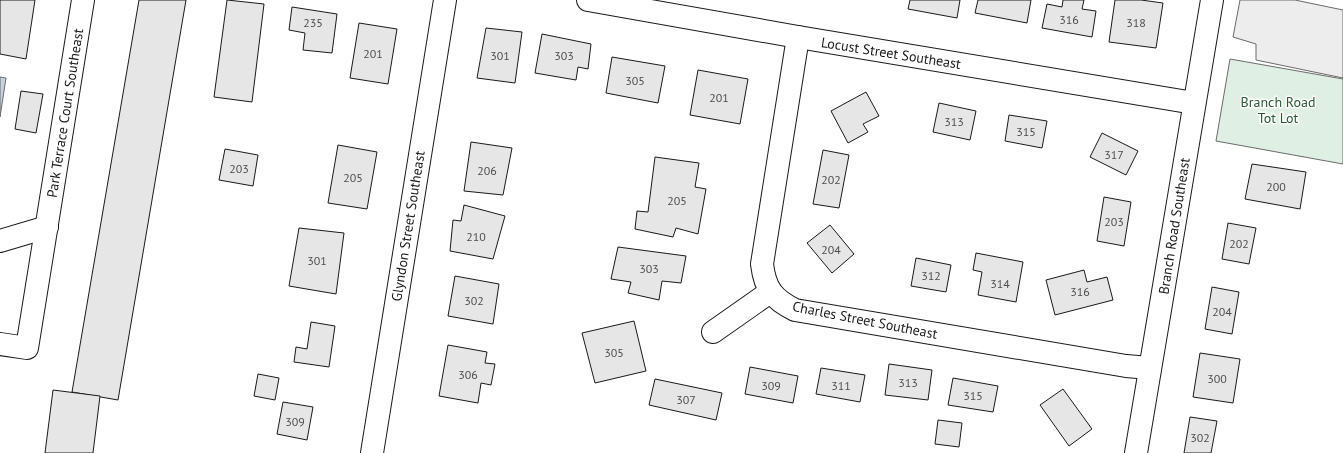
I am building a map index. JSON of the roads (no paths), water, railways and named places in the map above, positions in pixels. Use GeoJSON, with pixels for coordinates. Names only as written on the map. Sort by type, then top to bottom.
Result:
{"type":"FeatureCollection","features":[{"type":"Feature","properties":{"kind":"street","name":"Park Terrace Court Southeast"},"geometry":{"type":"LineString","coordinates":[[0,344],[27,348],[83,0]]}},
{"type":"Feature","properties":{"kind":"street","name":"Glyndon Street Southeast"},"geometry":{"type":"LineString","coordinates":[[372,453],[445,0]]}},
{"type":"Feature","properties":{"kind":"street","name":"Locust Street Southeast"},"geometry":{"type":"LineString","coordinates":[[588,0],[798,37],[1194,103]]}},
{"type":"Feature","properties":{"kind":"street","name":"Branch Road Southeast"},"geometry":{"type":"LineString","coordinates":[[1136,453],[1212,0]]}},
{"type":"Feature","properties":{"kind":"street","name":"Charles Street Southeast"},"geometry":{"type":"LineString","coordinates":[[798,37],[762,264],[764,278],[770,292],[781,303],[795,310],[1126,366],[1150,368]]}},
{"type":"Feature","properties":{"kind":"street"},"geometry":{"type":"LineString","coordinates":[[0,241],[47,227]]}},
{"type":"Feature","properties":{"kind":"street"},"geometry":{"type":"LineString","coordinates":[[713,332],[770,292]]}},
{"type":"Feature","properties":{"kind":"park label","name":"Branch Road Tot Lot"},"geometry":{"type":"Point","coordinates":[1278,110]}}]}
